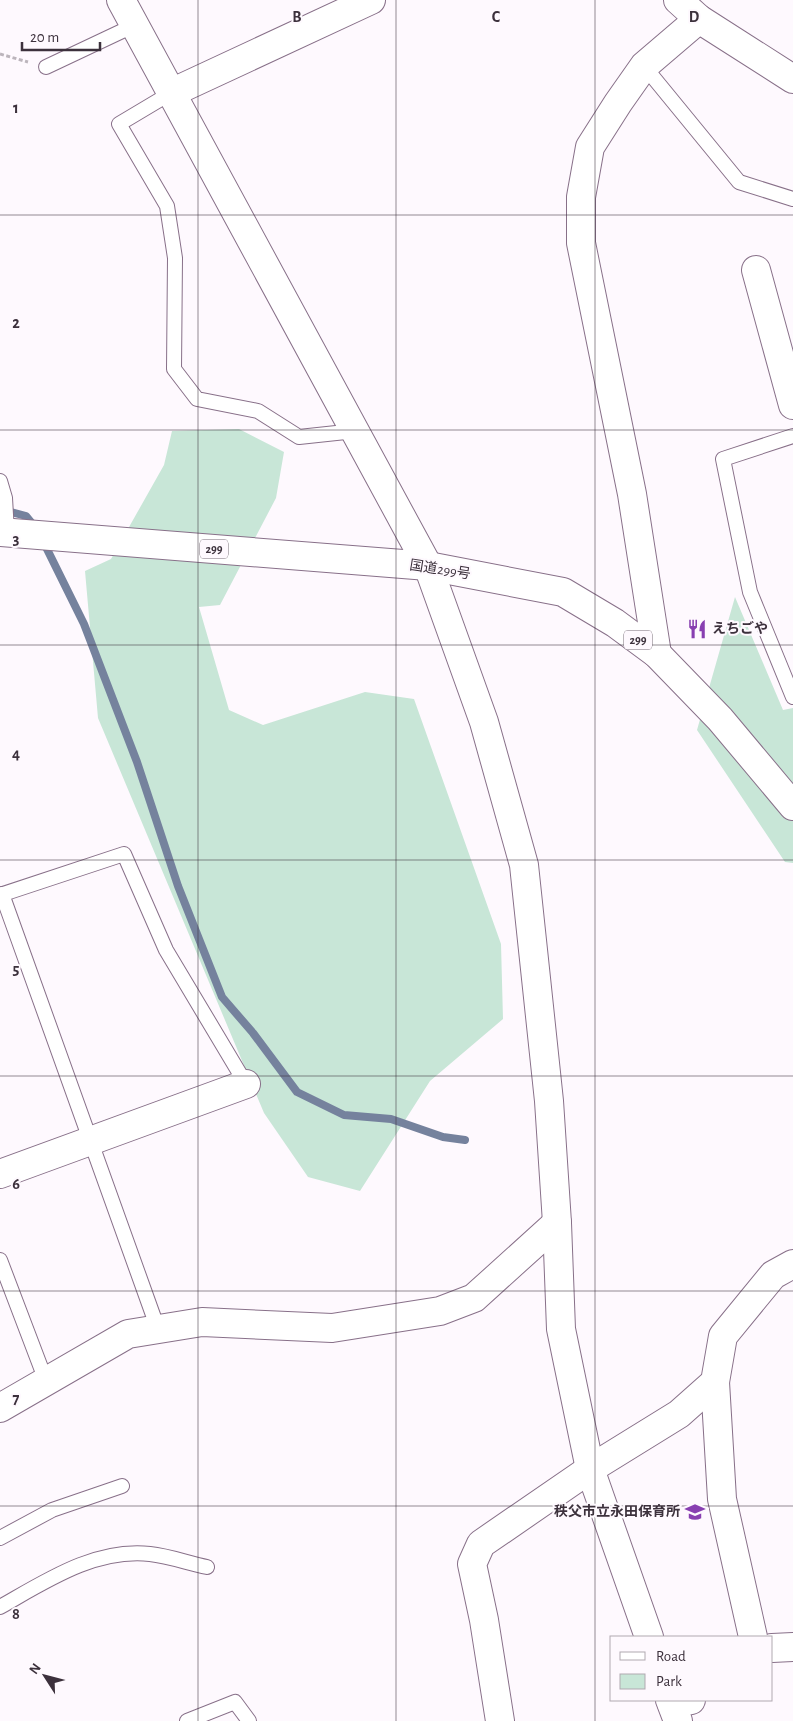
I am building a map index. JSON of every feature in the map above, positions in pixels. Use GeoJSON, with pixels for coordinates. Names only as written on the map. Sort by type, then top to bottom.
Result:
{"type":"FeatureCollection","features":[{"type":"Feature","properties":{"kind":"main road"},"geometry":{"type":"LineString","coordinates":[[121,0],[428,566],[484,722],[524,865],[549,1101],[562,1329],[590,1469],[649,1636]]}},
{"type":"Feature","properties":{"kind":"main road"},"geometry":{"type":"LineString","coordinates":[[171,93],[371,0]]}},
{"type":"Feature","properties":{"kind":"main road"},"geometry":{"type":"LineString","coordinates":[[678,0],[699,19],[793,80]]}},
{"type":"Feature","properties":{"kind":"main road"},"geometry":{"type":"LineString","coordinates":[[657,654],[632,494],[581,243],[581,197],[590,147],[618,103],[644,66],[699,19]]}},
{"type":"Feature","properties":{"kind":"main road"},"geometry":{"type":"LineString","coordinates":[[756,270],[793,405]]}},
{"type":"Feature","properties":{"kind":"main road","name":"国道299号"},"geometry":{"type":"LineString","coordinates":[[4,532],[428,566],[563,592],[616,624],[657,654],[720,719],[793,806]]}},
{"type":"Feature","properties":{"kind":"main road"},"geometry":{"type":"LineString","coordinates":[[0,1174],[246,1084]]}},
{"type":"Feature","properties":{"kind":"main road"},"geometry":{"type":"LineString","coordinates":[[0,1408],[128,1334],[202,1322],[332,1328],[440,1311],[474,1298],[557,1223]]}},
{"type":"Feature","properties":{"kind":"main road"},"geometry":{"type":"LineString","coordinates":[[753,1636],[722,1500],[715,1382],[724,1336],[773,1275],[793,1264]]}},
{"type":"Feature","properties":{"kind":"main road"},"geometry":{"type":"LineString","coordinates":[[500,1721],[484,1620],[472,1564],[481,1544],[590,1469],[679,1414],[715,1382]]}},
{"type":"Feature","properties":{"kind":"main road"},"geometry":{"type":"LineString","coordinates":[[773,1648],[793,1647]]}},
{"type":"Feature","properties":{"kind":"lane"},"geometry":{"type":"LineString","coordinates":[[46,66],[134,25]]}},
{"type":"Feature","properties":{"kind":"lane"},"geometry":{"type":"LineString","coordinates":[[644,66],[739,182],[793,199]]}},
{"type":"Feature","properties":{"kind":"lane"},"geometry":{"type":"LineString","coordinates":[[171,93],[119,124],[168,206],[175,258],[174,368],[198,400],[258,411],[299,437],[355,431]]}},
{"type":"Feature","properties":{"kind":"lane"},"geometry":{"type":"LineString","coordinates":[[792,694],[750,592],[722,459],[793,436]]}},
{"type":"Feature","properties":{"kind":"lane"},"geometry":{"type":"LineString","coordinates":[[0,480],[5,498],[4,532]]}},
{"type":"Feature","properties":{"kind":"lane"},"geometry":{"type":"LineString","coordinates":[[158,1329],[1,895],[124,854],[166,950],[246,1084]]}},
{"type":"Feature","properties":{"kind":"lane"},"geometry":{"type":"LineString","coordinates":[[0,1260],[46,1381]]}},
{"type":"Feature","properties":{"kind":"lane"},"geometry":{"type":"LineString","coordinates":[[0,1538],[52,1510],[122,1486]]}},
{"type":"Feature","properties":{"kind":"lane"},"geometry":{"type":"LineString","coordinates":[[0,1607],[59,1574],[112,1554],[150,1554],[207,1567]]}},
{"type":"Feature","properties":{"kind":"lane"},"geometry":{"type":"LineString","coordinates":[[187,1721],[235,1702],[249,1721]]}},
{"type":"Feature","properties":{"kind":"path"},"geometry":{"type":"LineString","coordinates":[[0,54],[46,66]]}},
{"type":"Feature","properties":{"kind":"green space"},"geometry":{"type":"Polygon","coordinates":[[[239,429],[284,452],[276,498],[220,605],[199,607],[229,710],[263,725],[365,692],[414,699],[501,944],[503,1019],[430,1081],[360,1191],[308,1177],[264,1113],[98,718],[85,571],[111,559],[164,465],[172,431],[239,429]]]}},
{"type":"Feature","properties":{"kind":"green space"},"geometry":{"type":"Polygon","coordinates":[[[735,597],[783,710],[793,708],[793,863],[785,862],[697,730],[735,597]]]}},
{"type":"Feature","properties":{"kind":"waterway"},"geometry":{"type":"LineString","coordinates":[[3,510],[26,516],[35,527]]}},
{"type":"Feature","properties":{"kind":"waterway"},"geometry":{"type":"LineString","coordinates":[[43,541],[84,624],[137,762],[178,886],[222,997],[253,1033],[297,1092],[344,1115],[391,1119],[443,1137],[465,1140]]}},
{"type":"Feature","properties":{"kind":"place","name":"えちごや"},"geometry":{"type":"Point","coordinates":[697,629]}},
{"type":"Feature","properties":{"kind":"place","name":"秩父市立永田保育所"},"geometry":{"type":"Point","coordinates":[695,1512]}}]}
